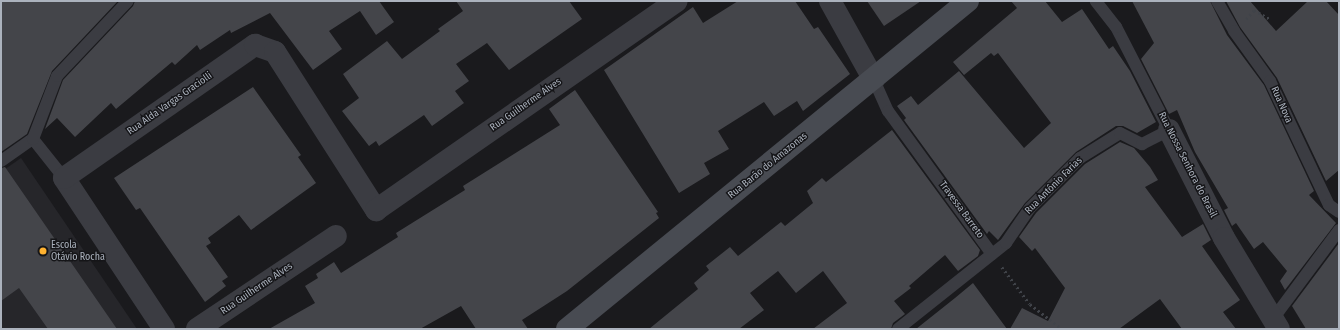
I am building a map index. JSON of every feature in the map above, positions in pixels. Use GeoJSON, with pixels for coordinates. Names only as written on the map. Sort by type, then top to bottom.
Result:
{"type":"FeatureCollection","features":[{"type":"Feature","properties":{"kind":"street","name":"Rua Guilherme Alves"},"geometry":{"type":"LineString","coordinates":[[376,210],[677,1]]}},
{"type":"Feature","properties":{"kind":"street"},"geometry":{"type":"LineString","coordinates":[[830,1],[874,80]]}},
{"type":"Feature","properties":{"kind":"street","name":"Rua Barão do Amazonas"},"geometry":{"type":"LineString","coordinates":[[567,329],[874,80],[968,1]]}},
{"type":"Feature","properties":{"kind":"street","name":"Rua Alda Vargas Graciolli"},"geometry":{"type":"LineString","coordinates":[[64,178],[255,45],[275,52],[376,210]]}},
{"type":"Feature","properties":{"kind":"street","name":"Rua Nossa Senhora do Brasil"},"geometry":{"type":"LineString","coordinates":[[1169,130],[1224,238],[1276,324]]}},
{"type":"Feature","properties":{"kind":"street"},"geometry":{"type":"LineString","coordinates":[[64,178],[164,329]]}},
{"type":"Feature","properties":{"kind":"street","name":"Rua Guilherme Alves"},"geometry":{"type":"LineString","coordinates":[[197,329],[336,236]]}},
{"type":"Feature","properties":{"kind":"lane"},"geometry":{"type":"LineString","coordinates":[[1,161],[33,140],[57,76],[128,1]]}},
{"type":"Feature","properties":{"kind":"lane","name":"Rua Nossa Senhora do Brasil"},"geometry":{"type":"LineString","coordinates":[[1096,1],[1116,27],[1169,130]]}},
{"type":"Feature","properties":{"kind":"lane","name":"Rua Nova"},"geometry":{"type":"LineString","coordinates":[[1217,1],[1234,31],[1270,81],[1329,205],[1339,212]]}},
{"type":"Feature","properties":{"kind":"lane","name":"Travessa Barreto"},"geometry":{"type":"LineString","coordinates":[[874,80],[888,111],[992,254]]}},
{"type":"Feature","properties":{"kind":"lane","name":"Rua Antônio Farias"},"geometry":{"type":"LineString","coordinates":[[898,329],[1006,243],[1030,208],[1080,158],[1120,133],[1142,144],[1169,130]]}},
{"type":"Feature","properties":{"kind":"lane"},"geometry":{"type":"LineString","coordinates":[[33,140],[64,178]]}},
{"type":"Feature","properties":{"kind":"lane"},"geometry":{"type":"LineString","coordinates":[[1276,324],[1339,230]]}},
{"type":"Feature","properties":{"kind":"path"},"geometry":{"type":"LineString","coordinates":[[1234,31],[1254,10],[1270,19]]}},
{"type":"Feature","properties":{"kind":"path"},"geometry":{"type":"LineString","coordinates":[[992,254],[1030,304],[1062,329]]}},
{"type":"Feature","properties":{"kind":"shaded area","name":"Escola Otávio Rocha"},"geometry":{"type":"Polygon","coordinates":[[[21,158],[137,329],[1,329],[1,172],[21,158]]]}},
{"type":"Feature","properties":{"kind":"building"},"geometry":{"type":"Polygon","coordinates":[[[1,1],[118,1],[52,71],[27,134],[1,152],[1,1]]]}},
{"type":"Feature","properties":{"kind":"building"},"geometry":{"type":"Polygon","coordinates":[[[135,1],[379,1],[394,22],[376,35],[360,11],[329,31],[342,49],[313,70],[270,13],[231,33],[230,30],[200,50],[197,45],[175,65],[172,62],[116,109],[111,103],[75,137],[57,118],[45,129],[63,80],[133,6],[135,1]]]}},
{"type":"Feature","properties":{"kind":"building"},"geometry":{"type":"Polygon","coordinates":[[[456,1],[569,1],[582,19],[509,70],[487,43],[456,64],[469,81],[455,91],[464,103],[432,126],[424,115],[379,146],[376,141],[369,146],[342,111],[359,98],[343,74],[387,41],[402,59],[440,31],[438,29],[463,11],[456,1]]]}},
{"type":"Feature","properties":{"kind":"building"},"geometry":{"type":"Polygon","coordinates":[[[738,1],[795,1],[814,29],[818,27],[850,74],[803,111],[797,101],[774,116],[764,102],[718,131],[729,149],[704,163],[710,174],[679,193],[604,70],[693,7],[703,23],[738,1]]]}},
{"type":"Feature","properties":{"kind":"building"},"geometry":{"type":"Polygon","coordinates":[[[867,1],[921,1],[884,26],[867,1]]]}},
{"type":"Feature","properties":{"kind":"building"},"geometry":{"type":"Polygon","coordinates":[[[1011,1],[1045,1],[1062,22],[1082,9],[1109,49],[1113,46],[1130,71],[1156,122],[1137,133],[1123,126],[1116,126],[1076,152],[1025,203],[998,240],[989,231],[987,234],[904,120],[906,118],[897,106],[911,96],[918,105],[959,71],[1024,148],[1051,123],[998,53],[994,56],[991,53],[964,75],[953,62],[1017,8],[1011,1]]]}},
{"type":"Feature","properties":{"kind":"building"},"geometry":{"type":"Polygon","coordinates":[[[1132,1],[1210,1],[1227,35],[1264,85],[1314,191],[1309,195],[1336,223],[1285,290],[1280,281],[1287,271],[1263,242],[1254,249],[1236,223],[1232,226],[1224,210],[1228,208],[1195,152],[1177,110],[1169,114],[1141,59],[1154,43],[1132,1]]]}},
{"type":"Feature","properties":{"kind":"building"},"geometry":{"type":"Polygon","coordinates":[[[1226,1],[1250,1],[1276,31],[1308,1],[1326,1],[1339,15],[1339,170],[1326,181],[1277,78],[1240,27],[1226,1]]]}},
{"type":"Feature","properties":{"kind":"building"},"geometry":{"type":"Polygon","coordinates":[[[253,87],[301,155],[298,157],[316,183],[251,230],[239,215],[208,238],[211,243],[206,246],[228,277],[222,281],[226,286],[205,302],[140,208],[136,210],[114,178],[253,87]]]}},
{"type":"Feature","properties":{"kind":"building"},"geometry":{"type":"Polygon","coordinates":[[[575,90],[658,212],[656,213],[659,218],[567,291],[522,320],[528,329],[476,329],[461,306],[420,329],[269,329],[315,303],[305,286],[318,278],[316,274],[334,262],[341,273],[398,237],[396,233],[465,190],[463,186],[560,125],[549,109],[575,90]]]}},
{"type":"Feature","properties":{"kind":"building"},"geometry":{"type":"Polygon","coordinates":[[[892,130],[980,250],[978,256],[958,271],[945,255],[909,286],[911,288],[894,301],[905,314],[893,323],[891,329],[813,329],[847,303],[823,271],[796,293],[778,271],[750,293],[764,310],[739,329],[649,329],[698,289],[694,283],[709,270],[706,266],[730,247],[738,256],[781,222],[785,226],[813,203],[807,191],[822,178],[826,182],[892,130]]]}},
{"type":"Feature","properties":{"kind":"building"},"geometry":{"type":"Polygon","coordinates":[[[1120,142],[1134,148],[1150,167],[1158,180],[1145,187],[1182,237],[1203,224],[1211,240],[1202,246],[1240,300],[1223,312],[1236,329],[1182,329],[1160,299],[1119,329],[1010,329],[1022,308],[1048,321],[1065,288],[1035,248],[1032,251],[1019,237],[1036,213],[1085,164],[1120,142]]]}},
{"type":"Feature","properties":{"kind":"building","name":"Escola Otávio Rocha"},"geometry":{"type":"Polygon","coordinates":[[[5,167],[117,329],[48,329],[19,288],[1,301],[1,168],[5,167]]]}},
{"type":"Feature","properties":{"kind":"building"},"geometry":{"type":"Polygon","coordinates":[[[1339,243],[1339,329],[1306,329],[1292,306],[1339,243]]]}},
{"type":"Feature","properties":{"kind":"building"},"geometry":{"type":"Polygon","coordinates":[[[973,283],[1007,329],[916,329],[955,298],[973,283]]]}},
{"type":"Feature","properties":{"kind":"place","name":"Escola Otávio Rocha"},"geometry":{"type":"Point","coordinates":[43,251]}}]}
